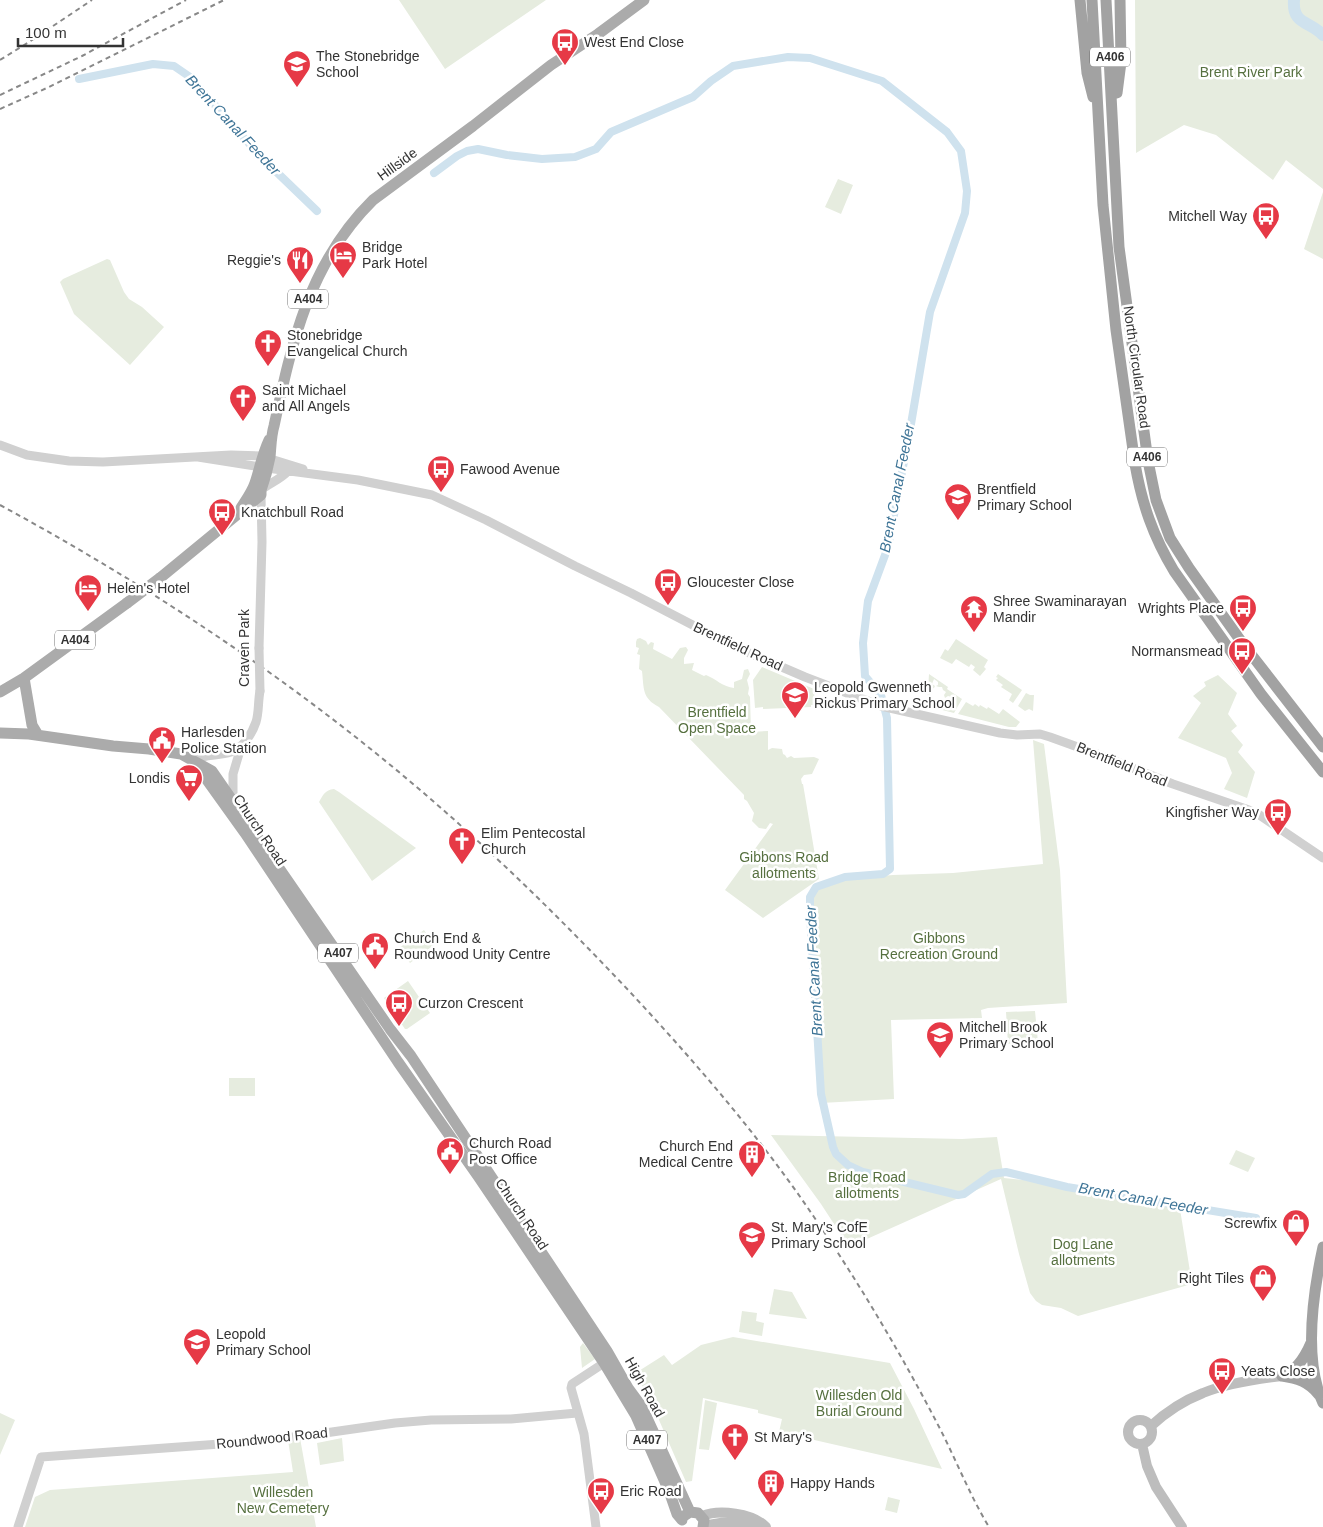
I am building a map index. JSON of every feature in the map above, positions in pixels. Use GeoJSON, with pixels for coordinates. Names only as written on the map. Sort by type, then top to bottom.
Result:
{"type":"FeatureCollection","features":[{"type":"Feature","properties":{"kind":"highway"},"geometry":{"type":"LineString","coordinates":[[1080,0],[1087,73],[1099,116]]}},
{"type":"Feature","properties":{"kind":"highway","name":"North Circular Road"},"geometry":{"type":"LineString","coordinates":[[1092,0],[1104,205],[1116,330],[1134,464],[1145,513],[1162,552],[1183,584],[1261,694],[1323,772]]}},
{"type":"Feature","properties":{"kind":"highway","name":"North Circular Road"},"geometry":{"type":"LineString","coordinates":[[1106,0],[1119,247],[1148,461],[1156,500],[1170,538],[1188,568],[1243,644],[1323,747]]}},
{"type":"Feature","properties":{"kind":"highway"},"geometry":{"type":"LineString","coordinates":[[1113,114],[1121,62],[1120,0]]}},
{"type":"Feature","properties":{"kind":"highway"},"geometry":{"type":"LineString","coordinates":[[1322,1401],[1314,1367],[1312,1342],[1313,1306],[1323,1248]]}},
{"type":"Feature","properties":{"kind":"highway"},"geometry":{"type":"LineString","coordinates":[[1282,1376],[1289,1373],[1300,1362],[1312,1342]]}},
{"type":"Feature","properties":{"kind":"highway"},"geometry":{"type":"LineString","coordinates":[[1282,1376],[1292,1377],[1304,1382],[1314,1389],[1322,1401]]}},
{"type":"Feature","properties":{"kind":"main road","name":"Hillside"},"geometry":{"type":"LineString","coordinates":[[264,463],[294,340],[309,297],[320,272],[334,248],[358,214],[373,200],[474,126],[551,65],[598,34],[644,0]]}},
{"type":"Feature","properties":{"kind":"main road","name":"Craven Park"},"geometry":{"type":"LineString","coordinates":[[261,492],[264,463]]}},
{"type":"Feature","properties":{"kind":"main road","name":"A404"},"geometry":{"type":"LineString","coordinates":[[236,516],[250,493],[264,463]]}},
{"type":"Feature","properties":{"kind":"main road","name":"A404"},"geometry":{"type":"LineString","coordinates":[[0,692],[24,678],[160,578],[236,516],[261,492]]}},
{"type":"Feature","properties":{"kind":"main road"},"geometry":{"type":"LineString","coordinates":[[0,733],[24,735],[35,730],[24,678]]}},
{"type":"Feature","properties":{"kind":"main road"},"geometry":{"type":"LineString","coordinates":[[11,686],[27,694]]}},
{"type":"Feature","properties":{"kind":"main road","name":"A407"},"geometry":{"type":"LineString","coordinates":[[35,730],[112,746],[181,754],[195,761]]}},
{"type":"Feature","properties":{"kind":"main road","name":"Church Road"},"geometry":{"type":"LineString","coordinates":[[195,761],[212,771],[233,799],[390,1029],[420,1069],[510,1204],[608,1361]]}},
{"type":"Feature","properties":{"kind":"main road","name":"Church Road"},"geometry":{"type":"LineString","coordinates":[[195,761],[398,1062],[608,1361]]}},
{"type":"Feature","properties":{"kind":"main road","name":"High Road"},"geometry":{"type":"LineString","coordinates":[[608,1361],[636,1416],[669,1490],[677,1514],[685,1520],[698,1513],[703,1523]]}},
{"type":"Feature","properties":{"kind":"main road"},"geometry":{"type":"LineString","coordinates":[[1151,1426],[1164,1414],[1202,1393],[1242,1382],[1282,1376]]}},
{"type":"Feature","properties":{"kind":"main road"},"geometry":{"type":"LineString","coordinates":[[1136,1420],[1148,1422],[1151,1426],[1152,1435],[1147,1442],[1142,1444],[1136,1443],[1129,1437],[1130,1426],[1136,1420]]}},
{"type":"Feature","properties":{"kind":"main road"},"geometry":{"type":"LineString","coordinates":[[1142,1444],[1147,1466],[1156,1488],[1182,1527]]}},
{"type":"Feature","properties":{"kind":"main road"},"geometry":{"type":"LineString","coordinates":[[756,1527],[736,1521],[703,1523],[707,1514],[727,1513],[745,1516],[761,1522],[766,1527]]}},
{"type":"Feature","properties":{"kind":"street"},"geometry":{"type":"LineString","coordinates":[[0,445],[27,455],[70,461],[103,462],[198,457],[264,463]]}},
{"type":"Feature","properties":{"kind":"street","name":"Brentfield Road"},"geometry":{"type":"LineString","coordinates":[[264,463],[288,471],[358,480],[432,495],[486,520],[733,646],[844,693],[884,707],[1000,733],[1017,735],[1040,734],[1069,743],[1173,784],[1258,814],[1323,858]]}},
{"type":"Feature","properties":{"kind":"street","name":"Brentfield Road"},"geometry":{"type":"LineString","coordinates":[[264,463],[326,476]]}},
{"type":"Feature","properties":{"kind":"street"},"geometry":{"type":"LineString","coordinates":[[261,492],[288,471]]}},
{"type":"Feature","properties":{"kind":"street","name":"Craven Park"},"geometry":{"type":"LineString","coordinates":[[233,799],[233,774],[241,747],[256,722],[260,691],[261,492]]}},
{"type":"Feature","properties":{"kind":"street"},"geometry":{"type":"LineString","coordinates":[[195,761],[202,755],[232,752],[241,747]]}},
{"type":"Feature","properties":{"kind":"street"},"geometry":{"type":"LineString","coordinates":[[596,1527],[584,1434],[571,1388],[572,1384],[608,1361]]}},
{"type":"Feature","properties":{"kind":"street","name":"Roundwood Road"},"geometry":{"type":"LineString","coordinates":[[18,1527],[41,1456],[234,1443],[404,1422],[511,1419],[577,1413]]}},
{"type":"Feature","properties":{"kind":"green space"},"geometry":{"type":"Polygon","coordinates":[[[399,0],[546,0],[445,69],[399,0]]]}},
{"type":"Feature","properties":{"kind":"green space","name":"Brent River Park"},"geometry":{"type":"Polygon","coordinates":[[[1135,0],[1323,0],[1323,189],[1286,160],[1273,180],[1216,135],[1184,125],[1136,153],[1135,0]]]}},
{"type":"Feature","properties":{"kind":"green space"},"geometry":{"type":"Polygon","coordinates":[[[838,179],[853,185],[841,214],[825,207],[838,179]]]}},
{"type":"Feature","properties":{"kind":"green space"},"geometry":{"type":"Polygon","coordinates":[[[1323,192],[1323,259],[1304,249],[1323,192]]]}},
{"type":"Feature","properties":{"kind":"green space"},"geometry":{"type":"Polygon","coordinates":[[[107,259],[110,260],[129,299],[142,307],[164,327],[130,365],[74,314],[60,282],[107,259]]]}},
{"type":"Feature","properties":{"kind":"green space"},"geometry":{"type":"Polygon","coordinates":[[[640,638],[646,641],[648,645],[651,642],[654,643],[653,649],[672,659],[680,648],[686,647],[688,650],[684,658],[684,664],[694,663],[692,670],[704,676],[706,675],[723,685],[734,688],[734,682],[742,679],[744,670],[748,669],[750,674],[747,680],[750,697],[751,732],[768,731],[768,750],[772,748],[782,749],[783,754],[787,758],[791,756],[794,758],[814,757],[819,759],[812,774],[804,775],[801,779],[819,879],[763,918],[725,890],[773,824],[770,823],[766,829],[759,828],[752,821],[754,813],[744,799],[744,795],[659,707],[649,700],[644,688],[642,671],[639,669],[640,655],[637,654],[639,648],[636,647],[636,642],[640,638]]]}},
{"type":"Feature","properties":{"kind":"green space"},"geometry":{"type":"Polygon","coordinates":[[[956,639],[988,660],[984,667],[986,669],[980,676],[973,670],[975,667],[971,664],[969,667],[956,659],[952,664],[940,658],[945,649],[948,651],[956,639]]]}},
{"type":"Feature","properties":{"kind":"green space"},"geometry":{"type":"Polygon","coordinates":[[[762,667],[814,689],[815,705],[811,705],[811,707],[755,708],[753,680],[762,667]]]}},
{"type":"Feature","properties":{"kind":"green space"},"geometry":{"type":"Polygon","coordinates":[[[929,674],[962,699],[954,713],[927,706],[929,674]],[[934,679],[932,684],[935,686],[930,689],[931,693],[929,696],[933,701],[939,702],[941,699],[944,699],[943,703],[945,706],[950,707],[953,705],[954,700],[948,696],[945,698],[946,692],[942,687],[936,686],[938,682],[934,679]]]}},
{"type":"Feature","properties":{"kind":"green space"},"geometry":{"type":"Polygon","coordinates":[[[998,674],[1022,690],[1013,703],[1009,700],[1012,694],[1001,687],[1003,685],[996,680],[998,674]]]}},
{"type":"Feature","properties":{"kind":"green space"},"geometry":{"type":"Polygon","coordinates":[[[1218,675],[1237,693],[1228,714],[1237,726],[1231,731],[1243,745],[1238,752],[1255,772],[1247,798],[1224,789],[1232,773],[1226,758],[1178,738],[1201,703],[1193,696],[1206,686],[1204,682],[1218,675]]]}},
{"type":"Feature","properties":{"kind":"green space"},"geometry":{"type":"Polygon","coordinates":[[[1026,693],[1034,695],[1033,711],[1029,709],[1025,711],[1018,706],[1026,693]]]}},
{"type":"Feature","properties":{"kind":"green space"},"geometry":{"type":"Polygon","coordinates":[[[966,702],[973,706],[975,704],[987,709],[988,707],[999,714],[1003,709],[1020,722],[1016,727],[1009,727],[958,714],[966,702]]]}},
{"type":"Feature","properties":{"kind":"green space","name":"Gibbons Recreation Ground"},"geometry":{"type":"Polygon","coordinates":[[[1033,740],[1044,744],[1060,870],[1067,1003],[988,1008],[981,1010],[982,1018],[891,1020],[894,1099],[821,1103],[818,1093],[808,895],[820,888],[846,879],[953,873],[1043,864],[1033,740]]]}},
{"type":"Feature","properties":{"kind":"green space"},"geometry":{"type":"Polygon","coordinates":[[[334,789],[416,848],[372,881],[319,802],[326,792],[334,789]]]}},
{"type":"Feature","properties":{"kind":"green space"},"geometry":{"type":"Polygon","coordinates":[[[424,930],[434,945],[410,963],[399,948],[424,930]]]}},
{"type":"Feature","properties":{"kind":"green space"},"geometry":{"type":"Polygon","coordinates":[[[408,981],[430,1013],[405,1029],[384,998],[408,981]]]}},
{"type":"Feature","properties":{"kind":"green space"},"geometry":{"type":"Polygon","coordinates":[[[1035,1011],[1038,1042],[1008,1044],[1006,1012],[1035,1011]]]}},
{"type":"Feature","properties":{"kind":"green space"},"geometry":{"type":"Polygon","coordinates":[[[229,1078],[255,1078],[255,1096],[229,1096],[229,1078]]]}},
{"type":"Feature","properties":{"kind":"green space"},"geometry":{"type":"Polygon","coordinates":[[[771,1135],[962,1139],[997,1137],[1004,1178],[1034,1181],[1062,1188],[1180,1209],[1192,1284],[1078,1316],[1061,1308],[1042,1305],[1030,1293],[1001,1179],[849,1247],[821,1204],[771,1135]]]}},
{"type":"Feature","properties":{"kind":"green space"},"geometry":{"type":"Polygon","coordinates":[[[1236,1150],[1255,1158],[1248,1172],[1229,1164],[1236,1150]]]}},
{"type":"Feature","properties":{"kind":"green space"},"geometry":{"type":"Polygon","coordinates":[[[774,1289],[792,1292],[807,1319],[769,1314],[774,1289]]]}},
{"type":"Feature","properties":{"kind":"green space"},"geometry":{"type":"Polygon","coordinates":[[[742,1311],[757,1313],[756,1321],[764,1323],[762,1336],[739,1332],[742,1311]]]}},
{"type":"Feature","properties":{"kind":"green space","name":"Willesden Old Burial Ground"},"geometry":{"type":"Polygon","coordinates":[[[733,1337],[890,1363],[942,1469],[779,1432],[782,1419],[758,1413],[758,1410],[703,1398],[692,1481],[686,1482],[649,1397],[634,1374],[664,1355],[672,1365],[701,1345],[733,1337]]]}},
{"type":"Feature","properties":{"kind":"green space"},"geometry":{"type":"Polygon","coordinates":[[[583,1343],[595,1359],[582,1368],[580,1347],[583,1343]]]}},
{"type":"Feature","properties":{"kind":"green space"},"geometry":{"type":"Polygon","coordinates":[[[705,1400],[717,1403],[709,1450],[699,1449],[705,1400]]]}},
{"type":"Feature","properties":{"kind":"green space"},"geometry":{"type":"Polygon","coordinates":[[[0,1413],[15,1420],[0,1455],[0,1413]]]}},
{"type":"Feature","properties":{"kind":"green space","name":"Willesden New Cemetery"},"geometry":{"type":"Polygon","coordinates":[[[300,1438],[316,1527],[25,1527],[35,1497],[50,1490],[293,1472],[288,1440],[300,1438]]]}},
{"type":"Feature","properties":{"kind":"green space"},"geometry":{"type":"Polygon","coordinates":[[[342,1438],[344,1461],[320,1465],[317,1443],[342,1438]]]}},
{"type":"Feature","properties":{"kind":"green space"},"geometry":{"type":"Polygon","coordinates":[[[888,1497],[900,1500],[897,1513],[885,1510],[888,1497]]]}},
{"type":"Feature","properties":{"kind":"waterway"},"geometry":{"type":"LineString","coordinates":[[1294,0],[1294,8],[1299,18],[1323,35]]}},
{"type":"Feature","properties":{"kind":"waterway","name":"Brent Canal Feeder"},"geometry":{"type":"LineString","coordinates":[[434,173],[457,156],[467,151],[478,149],[542,159],[575,157],[596,149],[611,132],[693,97],[711,81],[733,66],[788,57],[810,58],[882,81],[947,132],[961,151],[967,191],[965,213],[930,312],[888,547],[868,601],[863,643],[865,676],[881,695],[887,718],[890,869],[883,874],[845,877],[816,887],[810,897],[821,1094],[833,1147],[836,1154],[848,1165],[863,1172],[958,1195],[964,1194],[992,1174],[1006,1172],[1067,1187],[1256,1218]]}},
{"type":"Feature","properties":{"kind":"waterway","name":"Brent Canal Feeder"},"geometry":{"type":"LineString","coordinates":[[79,79],[153,64],[174,66],[190,77],[262,158],[317,211]]}},
{"type":"Feature","properties":{"kind":"railway"},"geometry":{"type":"LineString","coordinates":[[0,60],[92,0]]}},
{"type":"Feature","properties":{"kind":"railway"},"geometry":{"type":"LineString","coordinates":[[0,95],[82,56],[186,0]]}},
{"type":"Feature","properties":{"kind":"railway"},"geometry":{"type":"LineString","coordinates":[[0,109],[49,87],[224,0]]}},
{"type":"Feature","properties":{"kind":"railway"},"geometry":{"type":"LineString","coordinates":[[0,505],[56,536],[167,603],[326,714],[453,818],[531,891],[606,966],[726,1101],[772,1158],[814,1217],[879,1318],[937,1423],[989,1527]]}},
{"type":"Feature","properties":{"kind":"place","name":"West End Close"},"geometry":{"type":"Point","coordinates":[565,66]}},
{"type":"Feature","properties":{"kind":"place","name":"The Stonebridge School"},"geometry":{"type":"Point","coordinates":[297,88]}},
{"type":"Feature","properties":{"kind":"place","name":"Mitchell Way"},"geometry":{"type":"Point","coordinates":[1266,240]}},
{"type":"Feature","properties":{"kind":"place","name":"Bridge Park Hotel"},"geometry":{"type":"Point","coordinates":[343,279]}},
{"type":"Feature","properties":{"kind":"place","name":"Reggie's"},"geometry":{"type":"Point","coordinates":[300,284]}},
{"type":"Feature","properties":{"kind":"place","name":"Stonebridge Evangelical Church"},"geometry":{"type":"Point","coordinates":[268,367]}},
{"type":"Feature","properties":{"kind":"place","name":"Saint Michael and All Angels"},"geometry":{"type":"Point","coordinates":[243,422]}},
{"type":"Feature","properties":{"kind":"place","name":"Fawood Avenue"},"geometry":{"type":"Point","coordinates":[441,493]}},
{"type":"Feature","properties":{"kind":"place","name":"Brentfield Primary School"},"geometry":{"type":"Point","coordinates":[958,521]}},
{"type":"Feature","properties":{"kind":"place","name":"Knatchbull Road"},"geometry":{"type":"Point","coordinates":[222,536]}},
{"type":"Feature","properties":{"kind":"place","name":"Gloucester Close"},"geometry":{"type":"Point","coordinates":[668,606]}},
{"type":"Feature","properties":{"kind":"place","name":"Helen's Hotel"},"geometry":{"type":"Point","coordinates":[88,612]}},
{"type":"Feature","properties":{"kind":"place","name":"Wrights Place"},"geometry":{"type":"Point","coordinates":[1243,632]}},
{"type":"Feature","properties":{"kind":"place","name":"Shree Swaminarayan Mandir"},"geometry":{"type":"Point","coordinates":[974,633]}},
{"type":"Feature","properties":{"kind":"place","name":"Normansmead"},"geometry":{"type":"Point","coordinates":[1242,675]}},
{"type":"Feature","properties":{"kind":"place","name":"Leopold Gwenneth Rickus Primary School"},"geometry":{"type":"Point","coordinates":[795,719]}},
{"type":"Feature","properties":{"kind":"place","name":"Harlesden Police Station"},"geometry":{"type":"Point","coordinates":[162,764]}},
{"type":"Feature","properties":{"kind":"place","name":"Londis"},"geometry":{"type":"Point","coordinates":[189,802]}},
{"type":"Feature","properties":{"kind":"place","name":"Kingfisher Way"},"geometry":{"type":"Point","coordinates":[1278,836]}},
{"type":"Feature","properties":{"kind":"place","name":"Elim Pentecostal Church"},"geometry":{"type":"Point","coordinates":[462,865]}},
{"type":"Feature","properties":{"kind":"place","name":"Church End & Roundwood Unity Centre"},"geometry":{"type":"Point","coordinates":[375,970]}},
{"type":"Feature","properties":{"kind":"place","name":"Curzon Crescent"},"geometry":{"type":"Point","coordinates":[399,1027]}},
{"type":"Feature","properties":{"kind":"place","name":"Mitchell Brook Primary School"},"geometry":{"type":"Point","coordinates":[940,1059]}},
{"type":"Feature","properties":{"kind":"place","name":"Church Road Post Office"},"geometry":{"type":"Point","coordinates":[450,1175]}},
{"type":"Feature","properties":{"kind":"place","name":"Church End Medical Centre"},"geometry":{"type":"Point","coordinates":[752,1178]}},
{"type":"Feature","properties":{"kind":"place","name":"Screwfix"},"geometry":{"type":"Point","coordinates":[1296,1247]}},
{"type":"Feature","properties":{"kind":"place","name":"St. Mary's CofE Primary School"},"geometry":{"type":"Point","coordinates":[752,1259]}},
{"type":"Feature","properties":{"kind":"place","name":"Right Tiles"},"geometry":{"type":"Point","coordinates":[1263,1302]}},
{"type":"Feature","properties":{"kind":"place","name":"Leopold Primary School"},"geometry":{"type":"Point","coordinates":[197,1366]}},
{"type":"Feature","properties":{"kind":"place","name":"Yeats Close"},"geometry":{"type":"Point","coordinates":[1222,1395]}},
{"type":"Feature","properties":{"kind":"place","name":"St Mary's"},"geometry":{"type":"Point","coordinates":[735,1461]}},
{"type":"Feature","properties":{"kind":"place","name":"Happy Hands"},"geometry":{"type":"Point","coordinates":[771,1507]}},
{"type":"Feature","properties":{"kind":"place","name":"Eric Road"},"geometry":{"type":"Point","coordinates":[601,1515]}},
{"type":"Feature","properties":{"kind":"park label","name":"Brentfield Open Space"},"geometry":{"type":"Point","coordinates":[717,720]}},
{"type":"Feature","properties":{"kind":"park label","name":"Gibbons Road allotments"},"geometry":{"type":"Point","coordinates":[784,866]}},
{"type":"Feature","properties":{"kind":"park label","name":"Bridge Road allotments"},"geometry":{"type":"Point","coordinates":[867,1186]}},
{"type":"Feature","properties":{"kind":"park label","name":"Dog Lane allotments"},"geometry":{"type":"Point","coordinates":[1083,1252]}}]}
